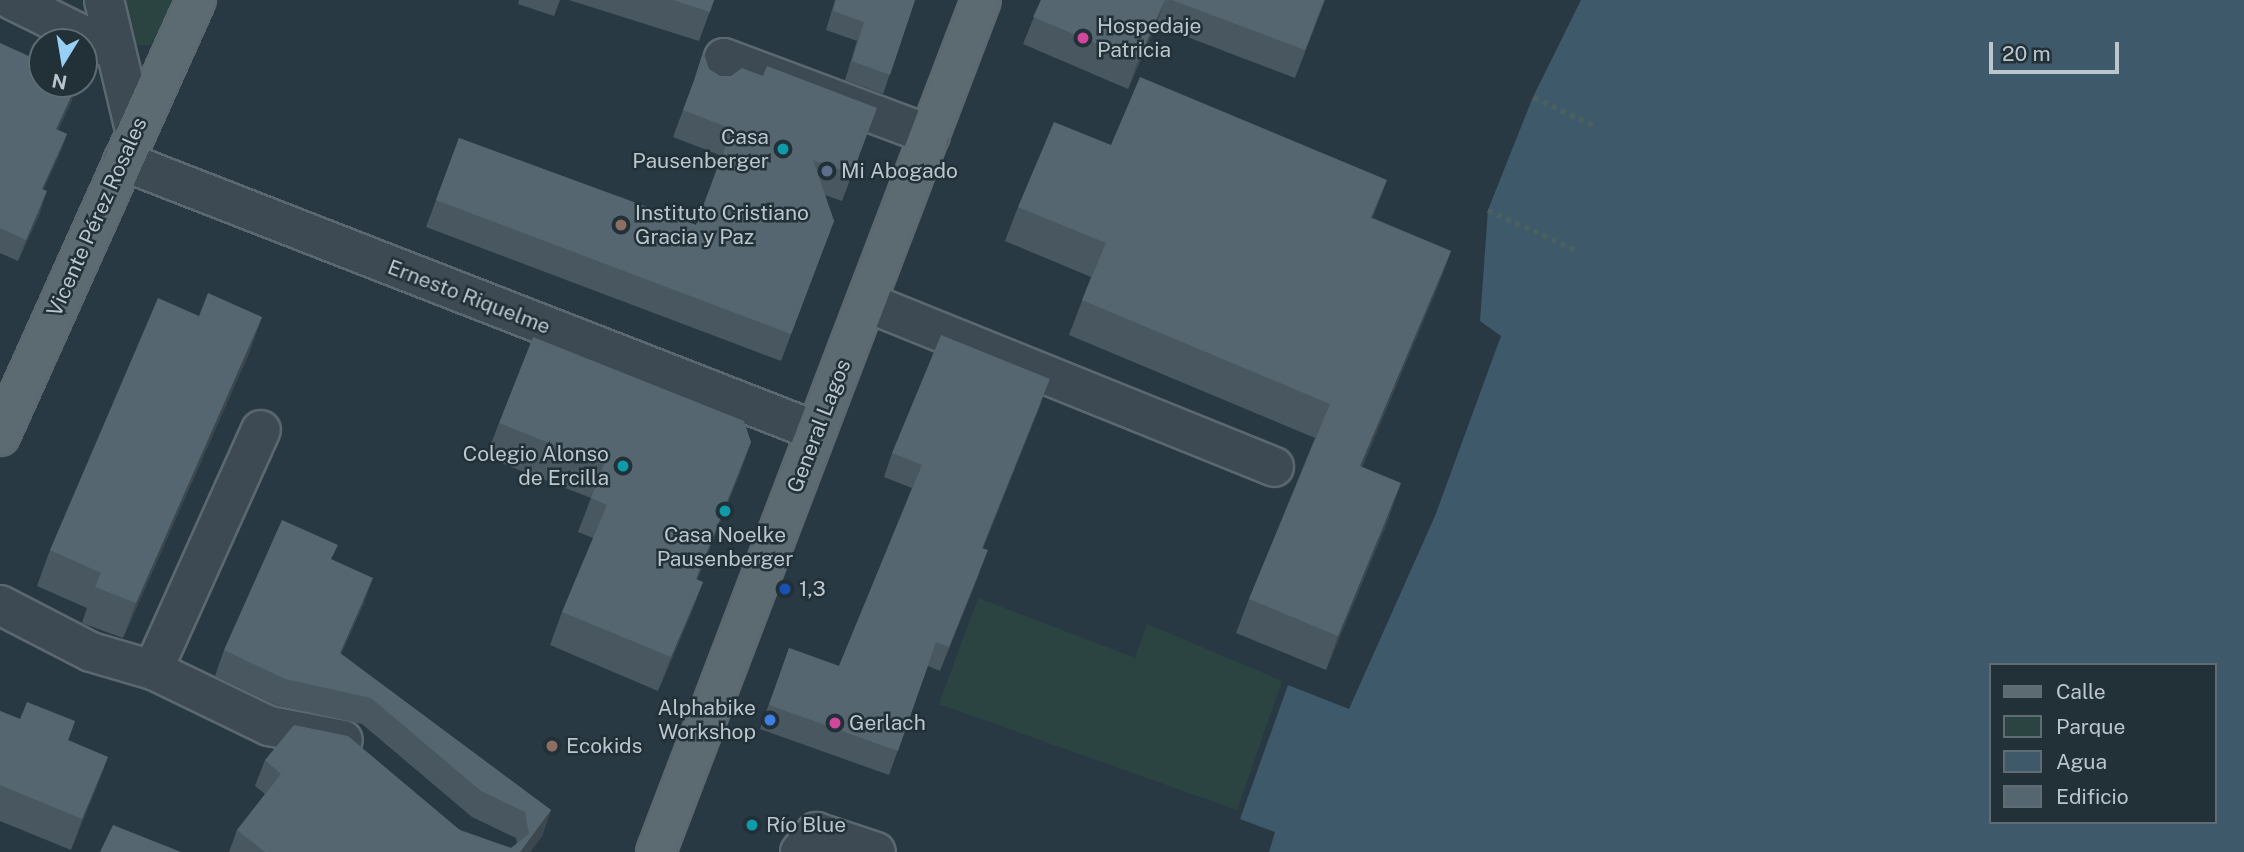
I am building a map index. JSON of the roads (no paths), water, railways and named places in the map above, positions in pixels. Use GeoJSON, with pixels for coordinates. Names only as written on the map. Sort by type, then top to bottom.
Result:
{"type":"FeatureCollection","features":[{"type":"Feature","properties":{"kind":"main road","name":"Vicente Pérez Rosales"},"geometry":{"type":"LineString","coordinates":[[0,436],[7,397],[129,146],[196,0]]}},
{"type":"Feature","properties":{"kind":"main road","name":"General Lagos"},"geometry":{"type":"LineString","coordinates":[[656,852],[981,0]]}},
{"type":"Feature","properties":{"kind":"street"},"geometry":{"type":"LineString","coordinates":[[12,0],[115,51]]}},
{"type":"Feature","properties":{"kind":"street"},"geometry":{"type":"LineString","coordinates":[[104,0],[115,51],[129,146]]}},
{"type":"Feature","properties":{"kind":"street"},"geometry":{"type":"LineString","coordinates":[[716,82],[724,58],[930,135]]}},
{"type":"Feature","properties":{"kind":"street","name":"Ernesto Riquelme"},"geometry":{"type":"LineString","coordinates":[[129,146],[816,432]]}},
{"type":"Feature","properties":{"kind":"street"},"geometry":{"type":"LineString","coordinates":[[866,302],[1274,467]]}},
{"type":"Feature","properties":{"kind":"street"},"geometry":{"type":"LineString","coordinates":[[153,670],[261,430]]}},
{"type":"Feature","properties":{"kind":"street"},"geometry":{"type":"LineString","coordinates":[[0,605],[91,652],[153,670],[269,726],[348,741],[368,758]]}},
{"type":"Feature","properties":{"kind":"street"},"geometry":{"type":"LineString","coordinates":[[800,852],[816,832],[876,852]]}},
{"type":"Feature","properties":{"kind":"water"},"geometry":{"type":"Polygon","coordinates":[[[1581,0],[2244,0],[2244,852],[1269,852],[1275,832],[1240,819],[1288,685],[1349,709],[1435,516],[1501,336],[1480,321],[1488,210],[1533,97],[1581,0]]]}},
{"type":"Feature","properties":{"kind":"place","name":"Hospedaje Patricia"},"geometry":{"type":"Point","coordinates":[1083,38]}},
{"type":"Feature","properties":{"kind":"place","name":"Casa Pausenberger"},"geometry":{"type":"Point","coordinates":[783,149]}},
{"type":"Feature","properties":{"kind":"place","name":"Mi Abogado"},"geometry":{"type":"Point","coordinates":[827,171]}},
{"type":"Feature","properties":{"kind":"place","name":"Instituto Cristiano Gracia y Paz"},"geometry":{"type":"Point","coordinates":[621,225]}},
{"type":"Feature","properties":{"kind":"place","name":"Colegio Alonso de Ercilla"},"geometry":{"type":"Point","coordinates":[623,466]}},
{"type":"Feature","properties":{"kind":"place","name":"Casa Noelke Pausenberger"},"geometry":{"type":"Point","coordinates":[725,511]}},
{"type":"Feature","properties":{"kind":"place","name":"1,3"},"geometry":{"type":"Point","coordinates":[785,589]}},
{"type":"Feature","properties":{"kind":"place","name":"Alphabike Workshop"},"geometry":{"type":"Point","coordinates":[770,720]}},
{"type":"Feature","properties":{"kind":"place","name":"Gerlach"},"geometry":{"type":"Point","coordinates":[835,723]}},
{"type":"Feature","properties":{"kind":"place","name":"Ecokids"},"geometry":{"type":"Point","coordinates":[552,746]}},
{"type":"Feature","properties":{"kind":"place","name":"Río Blue"},"geometry":{"type":"Point","coordinates":[752,825]}}]}
